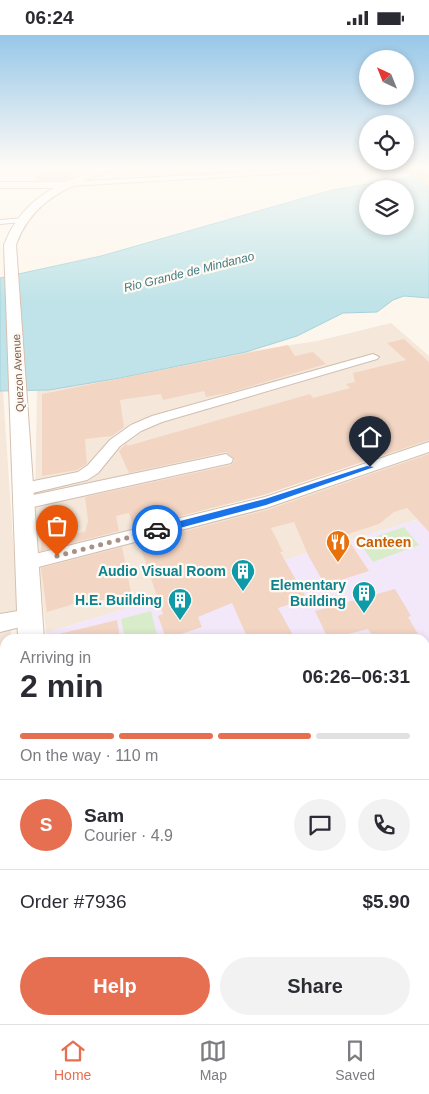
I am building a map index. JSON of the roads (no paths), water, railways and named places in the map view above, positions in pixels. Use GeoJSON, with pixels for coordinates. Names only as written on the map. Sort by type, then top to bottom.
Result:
{"type":"FeatureCollection","features":[{"type":"Feature","properties":{"kind":"street","name":"Quezon Avenue"},"geometry":{"type":"LineString","coordinates":[[29,211],[22,219],[10,245],[31,634]]}},
{"type":"Feature","properties":{"kind":"street"},"geometry":{"type":"LineString","coordinates":[[0,222],[22,219]]}},
{"type":"Feature","properties":{"kind":"street"},"geometry":{"type":"LineString","coordinates":[[24,496],[82,476],[93,469],[115,443],[136,428],[157,419],[373,357]]}},
{"type":"Feature","properties":{"kind":"street"},"geometry":{"type":"LineString","coordinates":[[27,563],[266,502],[429,447]]}},
{"type":"Feature","properties":{"kind":"street"},"geometry":{"type":"LineString","coordinates":[[24,496],[226,459]]}},
{"type":"Feature","properties":{"kind":"street"},"geometry":{"type":"LineString","coordinates":[[0,623],[30,617]]}},
{"type":"Feature","properties":{"kind":"water","name":"Rio Grande de Mindanao"},"geometry":{"type":"Polygon","coordinates":[[[258,211],[359,211],[359,235],[414,235],[414,211],[429,211],[429,298],[404,296],[393,300],[377,312],[343,313],[297,336],[246,352],[120,378],[49,390],[0,391],[0,278],[101,256],[258,211]]]}},
{"type":"Feature","properties":{"kind":"place","name":"Canteen"},"geometry":{"type":"Point","coordinates":[338,563]}},
{"type":"Feature","properties":{"kind":"place","name":"Audio Visual Room"},"geometry":{"type":"Point","coordinates":[243,592]}},
{"type":"Feature","properties":{"kind":"place","name":"Elementary Building"},"geometry":{"type":"Point","coordinates":[364,614]}},
{"type":"Feature","properties":{"kind":"place","name":"H.E. Building"},"geometry":{"type":"Point","coordinates":[180,621]}}]}
